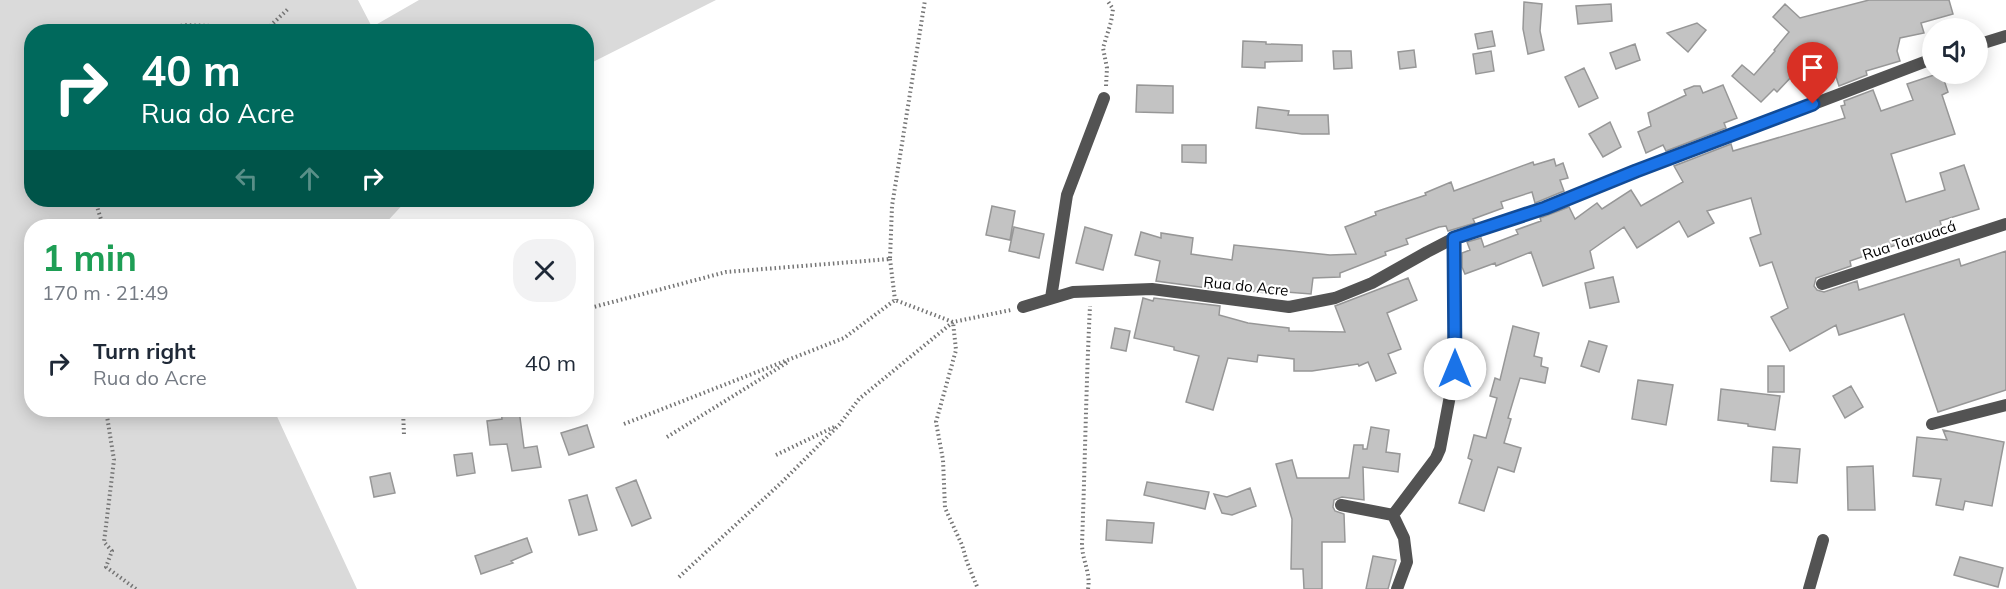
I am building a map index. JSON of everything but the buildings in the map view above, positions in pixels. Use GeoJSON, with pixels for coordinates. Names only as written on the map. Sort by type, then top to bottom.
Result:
{"type":"FeatureCollection","features":[{"type":"Feature","properties":{"kind":"street"},"geometry":{"type":"LineString","coordinates":[[1988,42],[2006,36]]}},
{"type":"Feature","properties":{"kind":"street","name":"Rua do Acre"},"geometry":{"type":"LineString","coordinates":[[1023,307],[1051,298],[1091,290],[1152,289],[1289,307],[1335,298],[1372,283],[1454,238],[1545,208],[1636,171],[1922,63]]}},
{"type":"Feature","properties":{"kind":"street"},"geometry":{"type":"LineString","coordinates":[[1051,298],[1067,195],[1104,99]]}},
{"type":"Feature","properties":{"kind":"street","name":"Rua Tarauacá"},"geometry":{"type":"LineString","coordinates":[[1822,284],[2006,224]]}},
{"type":"Feature","properties":{"kind":"street"},"geometry":{"type":"LineString","coordinates":[[1393,515],[1424,471],[1436,459],[1440,449],[1455,369],[1454,238]]}},
{"type":"Feature","properties":{"kind":"street"},"geometry":{"type":"LineString","coordinates":[[1932,424],[2006,405]]}},
{"type":"Feature","properties":{"kind":"street"},"geometry":{"type":"LineString","coordinates":[[1341,505],[1393,515]]}},
{"type":"Feature","properties":{"kind":"street"},"geometry":{"type":"LineString","coordinates":[[1393,515],[1404,538],[1407,562],[1397,589]]}},
{"type":"Feature","properties":{"kind":"street"},"geometry":{"type":"LineString","coordinates":[[1809,589],[1823,540]]}},
{"type":"Feature","properties":{"kind":"path"},"geometry":{"type":"LineString","coordinates":[[895,300],[890,259],[891,206],[925,0]]}},
{"type":"Feature","properties":{"kind":"path"},"geometry":{"type":"LineString","coordinates":[[1104,99],[1107,68],[1102,48],[1113,9],[1107,0]]}},
{"type":"Feature","properties":{"kind":"path"},"geometry":{"type":"LineString","coordinates":[[272,24],[288,9]]}},
{"type":"Feature","properties":{"kind":"path"},"geometry":{"type":"LineString","coordinates":[[594,307],[726,272],[890,259]]}},
{"type":"Feature","properties":{"kind":"path"},"geometry":{"type":"LineString","coordinates":[[1088,589],[1090,581],[1082,548],[1086,479],[1085,396],[1091,290]]}},
{"type":"Feature","properties":{"kind":"path"},"geometry":{"type":"LineString","coordinates":[[895,300],[953,322]]}},
{"type":"Feature","properties":{"kind":"path"},"geometry":{"type":"LineString","coordinates":[[624,424],[844,338],[895,300]]}},
{"type":"Feature","properties":{"kind":"path"},"geometry":{"type":"LineString","coordinates":[[679,577],[781,483],[839,425],[859,399],[953,322],[1023,307]]}},
{"type":"Feature","properties":{"kind":"path"},"geometry":{"type":"LineString","coordinates":[[953,322],[956,350],[936,422],[943,460],[945,508],[978,589]]}},
{"type":"Feature","properties":{"kind":"path"},"geometry":{"type":"LineString","coordinates":[[667,437],[796,357]]}},
{"type":"Feature","properties":{"kind":"path"},"geometry":{"type":"LineString","coordinates":[[107,417],[114,460],[104,542],[112,551],[106,567],[135,589]]}},
{"type":"Feature","properties":{"kind":"path"},"geometry":{"type":"LineString","coordinates":[[403,417],[404,435]]}},
{"type":"Feature","properties":{"kind":"path"},"geometry":{"type":"LineString","coordinates":[[776,455],[839,425]]}},
{"type":"Feature","properties":{"kind":"shaded area"},"geometry":{"type":"Polygon","coordinates":[[[0,0],[358,0],[370,24],[24,24],[24,207],[401,207],[389,219],[24,219],[24,417],[277,417],[357,589],[0,589],[0,0]]]}},
{"type":"Feature","properties":{"kind":"shaded area"},"geometry":{"type":"Polygon","coordinates":[[[419,0],[716,0],[594,61],[594,24],[377,24],[419,0]]]}},
{"type":"Feature","properties":{"kind":"route"},"geometry":{"type":"LineString","coordinates":[[1455,369],[1454,238],[1596,189],[1636,171],[1813,104]]}}]}
